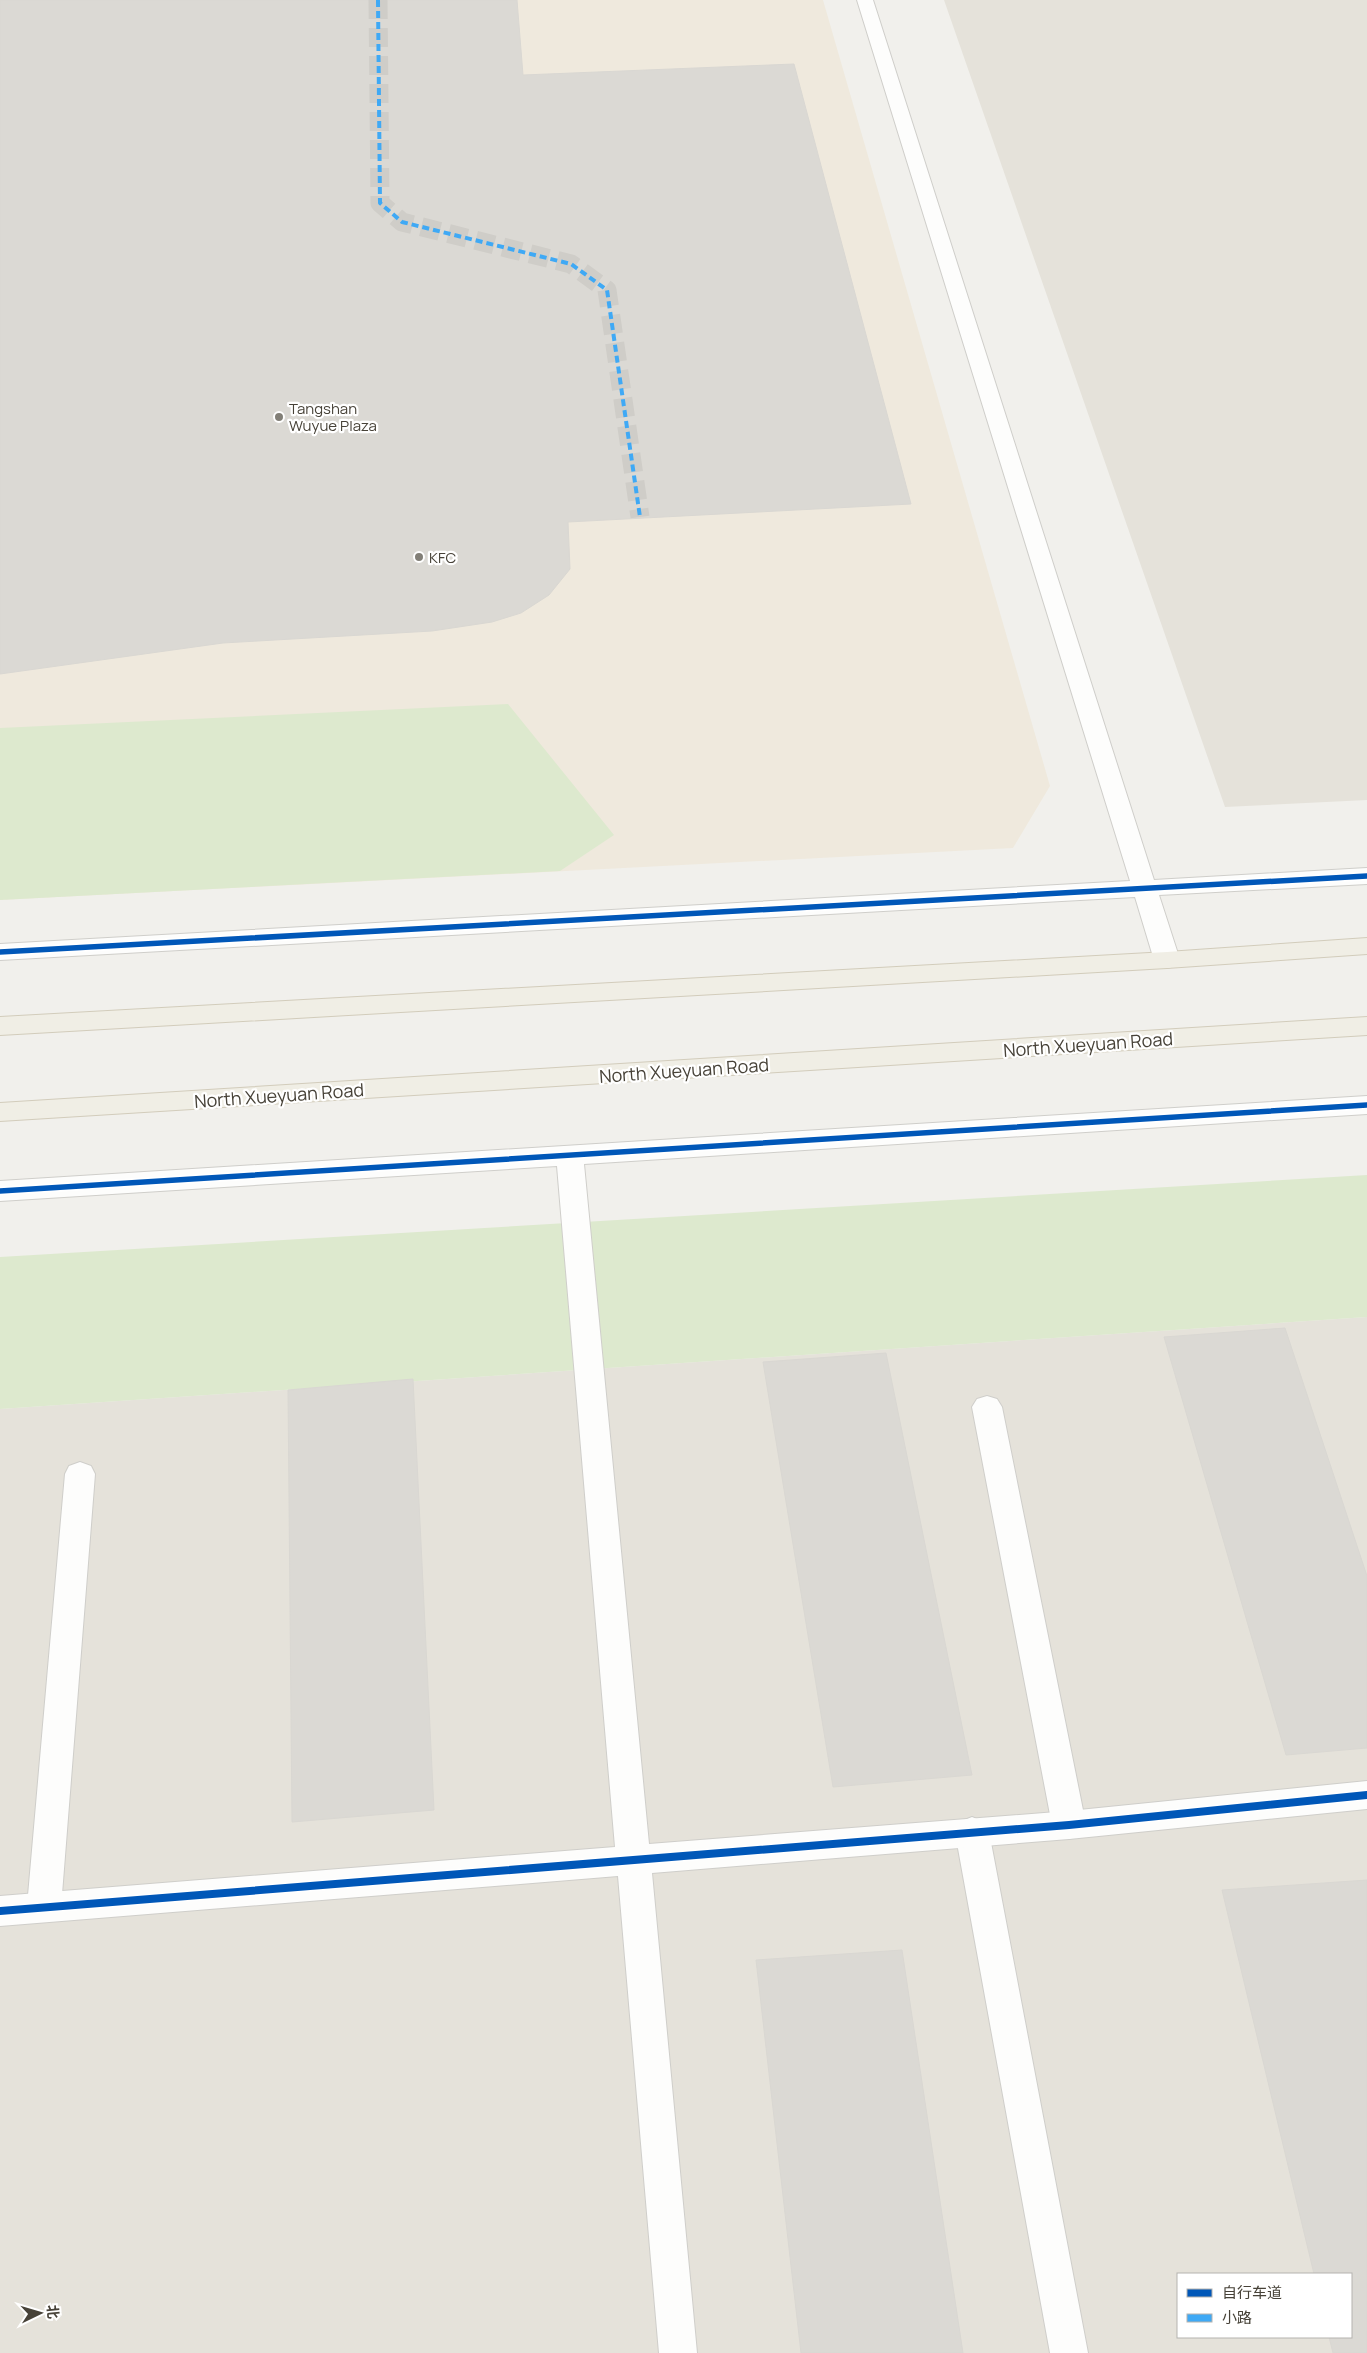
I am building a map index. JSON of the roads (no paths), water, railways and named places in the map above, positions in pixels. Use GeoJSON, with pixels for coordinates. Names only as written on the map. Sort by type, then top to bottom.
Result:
{"type":"FeatureCollection","features":[{"type":"Feature","properties":{"kind":"main road"},"geometry":{"type":"LineString","coordinates":[[0,1026],[1167,960],[1367,946]]}},
{"type":"Feature","properties":{"kind":"main road","name":"North Xueyuan Road"},"geometry":{"type":"LineString","coordinates":[[0,1112],[1367,1026]]}},
{"type":"Feature","properties":{"kind":"street"},"geometry":{"type":"LineString","coordinates":[[865,0],[1126,839],[1145,889],[1167,960]]}},
{"type":"Feature","properties":{"kind":"street"},"geometry":{"type":"LineString","coordinates":[[0,952],[1367,876]]}},
{"type":"Feature","properties":{"kind":"street"},"geometry":{"type":"LineString","coordinates":[[0,1192],[1367,1104]]}},
{"type":"Feature","properties":{"kind":"street"},"geometry":{"type":"LineString","coordinates":[[570,1155],[678,2353]]}},
{"type":"Feature","properties":{"kind":"street"},"geometry":{"type":"LineString","coordinates":[[987,1407],[1069,1824]]}},
{"type":"Feature","properties":{"kind":"street"},"geometry":{"type":"LineString","coordinates":[[44,1907],[80,1474]]}},
{"type":"Feature","properties":{"kind":"street"},"geometry":{"type":"LineString","coordinates":[[0,1911],[1069,1824],[1367,1795]]}},
{"type":"Feature","properties":{"kind":"street"},"geometry":{"type":"LineString","coordinates":[[972,1832],[1069,2353]]}},
{"type":"Feature","properties":{"kind":"tunnel"},"geometry":{"type":"LineString","coordinates":[[378,0],[380,203],[402,222],[571,264],[607,290],[640,517]]}},
{"type":"Feature","properties":{"kind":"place","name":"Tangshan Wuyue Plaza"},"geometry":{"type":"Point","coordinates":[279,417]}},
{"type":"Feature","properties":{"kind":"place","name":"KFC"},"geometry":{"type":"Point","coordinates":[419,557]}}]}
